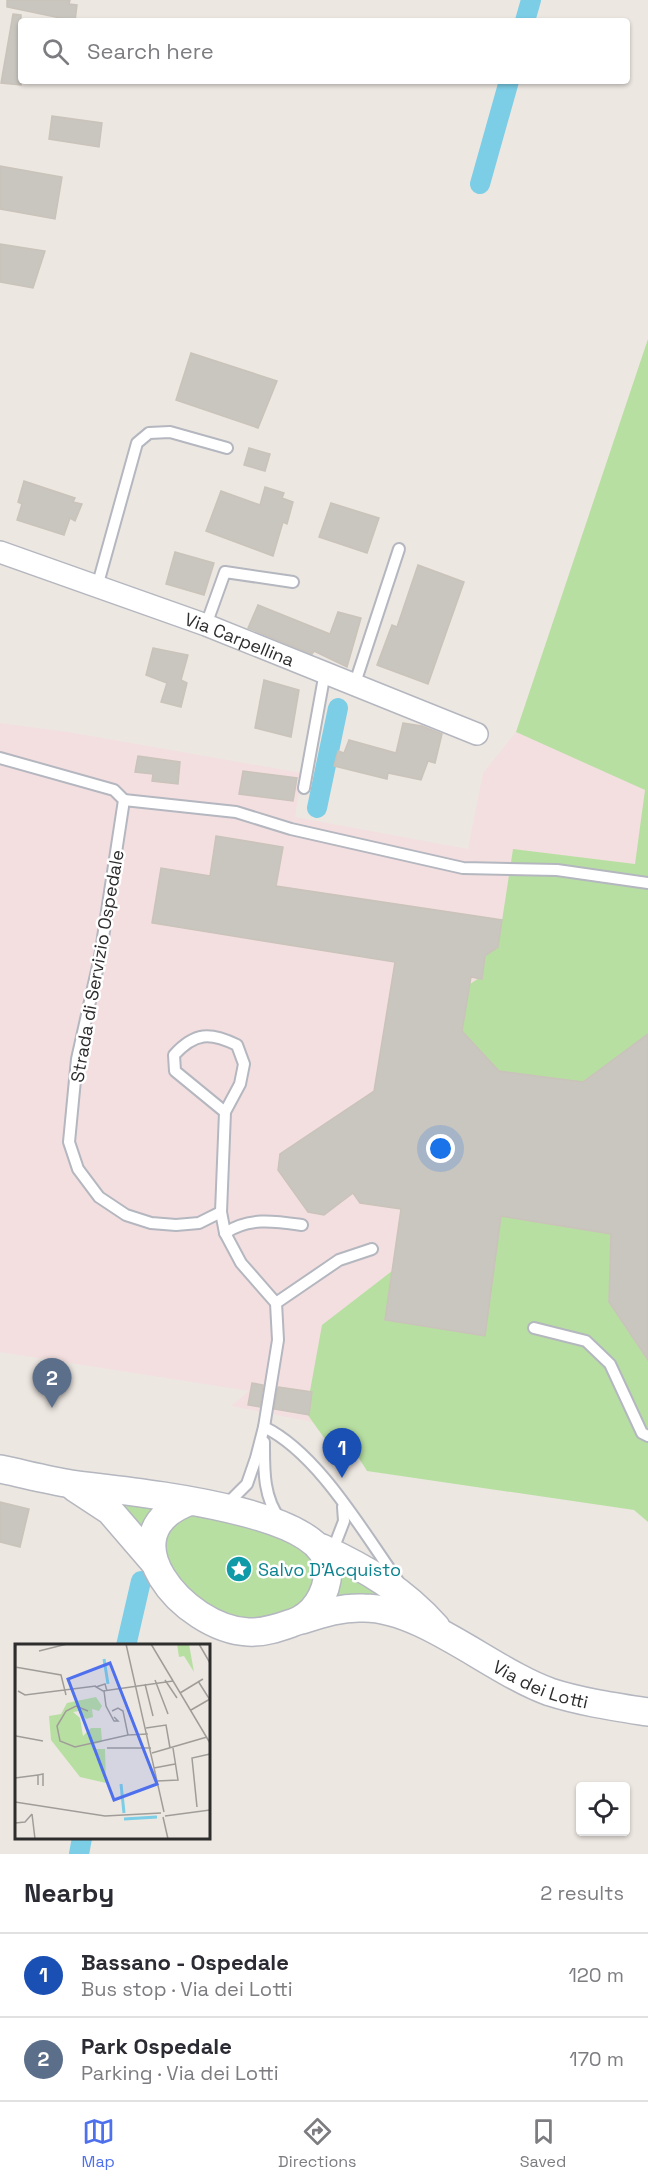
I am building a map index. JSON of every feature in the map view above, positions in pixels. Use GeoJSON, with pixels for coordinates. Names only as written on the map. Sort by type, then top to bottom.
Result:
{"type":"FeatureCollection","features":[{"type":"Feature","properties":{"kind":"street","name":"Via Carpellina"},"geometry":{"type":"LineString","coordinates":[[0,552],[206,625],[477,734]]}},
{"type":"Feature","properties":{"kind":"street","name":"Via dei Lotti"},"geometry":{"type":"LineString","coordinates":[[0,1469],[69,1484],[224,1507],[290,1529],[303,1534],[327,1555],[367,1569],[414,1602],[443,1634]]}},
{"type":"Feature","properties":{"kind":"street","name":"Via dei Lotti"},"geometry":{"type":"LineString","coordinates":[[69,1484],[110,1512],[153,1561],[163,1582],[179,1600],[198,1616],[223,1626],[247,1632],[272,1630],[338,1609],[367,1607],[398,1615],[443,1634],[506,1672],[550,1692],[648,1712]]}},
{"type":"Feature","properties":{"kind":"street"},"geometry":{"type":"LineString","coordinates":[[153,1561],[152,1540],[162,1518],[176,1506],[191,1501]]}},
{"type":"Feature","properties":{"kind":"street"},"geometry":{"type":"LineString","coordinates":[[301,1620],[315,1608],[322,1594],[327,1555]]}},
{"type":"Feature","properties":{"kind":"lane"},"geometry":{"type":"LineString","coordinates":[[97,587],[137,442],[149,433],[170,432],[227,448]]}},
{"type":"Feature","properties":{"kind":"lane"},"geometry":{"type":"LineString","coordinates":[[355,683],[399,549]]}},
{"type":"Feature","properties":{"kind":"lane"},"geometry":{"type":"LineString","coordinates":[[206,625],[225,572],[292,582]]}},
{"type":"Feature","properties":{"kind":"lane"},"geometry":{"type":"LineString","coordinates":[[304,788],[325,672]]}},
{"type":"Feature","properties":{"kind":"lane"},"geometry":{"type":"LineString","coordinates":[[0,758],[114,790],[124,800],[236,812],[291,829],[463,868],[557,870],[648,883]]}},
{"type":"Feature","properties":{"kind":"lane","name":"Strada di Servizio Ospedale"},"geometry":{"type":"LineString","coordinates":[[124,800],[100,957],[77,1059],[69,1142],[78,1169],[99,1197],[126,1215],[151,1223],[176,1225],[199,1223],[221,1212]]}},
{"type":"Feature","properties":{"kind":"lane"},"geometry":{"type":"LineString","coordinates":[[224,1507],[238,1497],[247,1484],[264,1427],[278,1340],[276,1303],[241,1263],[225,1233],[221,1212],[225,1112],[240,1084],[244,1064],[237,1045],[220,1037],[203,1036],[187,1040],[174,1055],[175,1071],[225,1112]]}},
{"type":"Feature","properties":{"kind":"lane"},"geometry":{"type":"LineString","coordinates":[[225,1233],[238,1224],[251,1222],[302,1225]]}},
{"type":"Feature","properties":{"kind":"lane"},"geometry":{"type":"LineString","coordinates":[[276,1303],[339,1260],[372,1249]]}},
{"type":"Feature","properties":{"kind":"lane"},"geometry":{"type":"LineString","coordinates":[[534,1328],[585,1341],[610,1365],[642,1433],[648,1436]]}},
{"type":"Feature","properties":{"kind":"lane"},"geometry":{"type":"LineString","coordinates":[[264,1427],[297,1448],[414,1602]]}},
{"type":"Feature","properties":{"kind":"lane"},"geometry":{"type":"LineString","coordinates":[[264,1427],[264,1468],[270,1501],[290,1529]]}},
{"type":"Feature","properties":{"kind":"lane"},"geometry":{"type":"LineString","coordinates":[[327,1555],[344,1521],[343,1506]]}},
{"type":"Feature","properties":{"kind":"shaded area"},"geometry":{"type":"Polygon","coordinates":[[[648,339],[648,1504],[393,1438],[231,1406],[249,1391],[0,1352],[0,723],[68,732],[302,773],[295,817],[468,849],[483,773],[516,732],[648,339]]]}},
{"type":"Feature","properties":{"kind":"green space"},"geometry":{"type":"Polygon","coordinates":[[[648,339],[648,1034],[583,1082],[499,1071],[462,1031],[470,984],[482,976],[482,958],[498,947],[513,849],[635,864],[645,790],[516,732],[648,339]]]}},
{"type":"Feature","properties":{"kind":"green space"},"geometry":{"type":"Polygon","coordinates":[[[501,1216],[611,1234],[609,1302],[648,1360],[648,1522],[634,1510],[367,1471],[350,1444],[325,1439],[307,1414],[310,1412],[310,1391],[322,1325],[392,1271],[387,1320],[485,1333],[501,1216]]]}},
{"type":"Feature","properties":{"kind":"green space"},"geometry":{"type":"Polygon","coordinates":[[[123,1497],[162,1507],[146,1538],[117,1505],[123,1497]]]}},
{"type":"Feature","properties":{"kind":"green space"},"geometry":{"type":"Polygon","coordinates":[[[189,1512],[226,1516],[304,1547],[318,1579],[305,1600],[296,1608],[253,1618],[224,1613],[201,1600],[178,1578],[165,1551],[165,1538],[171,1526],[189,1512]]]}},
{"type":"Feature","properties":{"kind":"green space"},"geometry":{"type":"Polygon","coordinates":[[[340,1567],[398,1600],[330,1603],[340,1567]]]}},
{"type":"Feature","properties":{"kind":"building"},"geometry":{"type":"Polygon","coordinates":[[[7,0],[70,0],[69,4],[77,5],[75,18],[60,18],[7,7],[7,0]]]}},
{"type":"Feature","properties":{"kind":"building"},"geometry":{"type":"Polygon","coordinates":[[[13,14],[21,15],[21,18],[18,18],[18,84],[21,85],[1,83],[13,14]]]}},
{"type":"Feature","properties":{"kind":"building"},"geometry":{"type":"Polygon","coordinates":[[[52,116],[102,123],[99,147],[49,139],[52,116]]]}},
{"type":"Feature","properties":{"kind":"building"},"geometry":{"type":"Polygon","coordinates":[[[0,166],[62,177],[55,219],[0,209],[0,166]]]}},
{"type":"Feature","properties":{"kind":"building"},"geometry":{"type":"Polygon","coordinates":[[[0,244],[45,251],[33,288],[0,282],[0,244]]]}},
{"type":"Feature","properties":{"kind":"building"},"geometry":{"type":"Polygon","coordinates":[[[191,353],[277,381],[258,428],[176,400],[191,353]]]}},
{"type":"Feature","properties":{"kind":"building"},"geometry":{"type":"Polygon","coordinates":[[[249,448],[270,454],[265,471],[244,465],[249,448]]]}},
{"type":"Feature","properties":{"kind":"building"},"geometry":{"type":"Polygon","coordinates":[[[24,481],[75,498],[73,502],[82,504],[75,521],[70,518],[64,535],[17,520],[22,504],[18,502],[24,481]]]}},
{"type":"Feature","properties":{"kind":"building"},"geometry":{"type":"Polygon","coordinates":[[[265,487],[284,493],[282,498],[293,502],[287,524],[283,522],[273,556],[206,531],[221,491],[260,505],[265,487]]]}},
{"type":"Feature","properties":{"kind":"building"},"geometry":{"type":"Polygon","coordinates":[[[331,503],[379,518],[367,553],[319,537],[331,503]]]}},
{"type":"Feature","properties":{"kind":"building"},"geometry":{"type":"Polygon","coordinates":[[[175,552],[214,563],[204,595],[166,584],[175,552]]]}},
{"type":"Feature","properties":{"kind":"building"},"geometry":{"type":"Polygon","coordinates":[[[418,565],[464,582],[428,684],[377,665],[392,625],[397,627],[418,565]]]}},
{"type":"Feature","properties":{"kind":"building"},"geometry":{"type":"Polygon","coordinates":[[[258,605],[330,634],[338,612],[361,618],[347,667],[314,651],[312,654],[248,628],[258,605]]]}},
{"type":"Feature","properties":{"kind":"building"},"geometry":{"type":"Polygon","coordinates":[[[153,648],[188,655],[181,680],[187,683],[181,707],[161,702],[167,683],[146,675],[153,648]]]}},
{"type":"Feature","properties":{"kind":"building"},"geometry":{"type":"Polygon","coordinates":[[[264,680],[299,690],[291,737],[255,728],[264,680]]]}},
{"type":"Feature","properties":{"kind":"building"},"geometry":{"type":"Polygon","coordinates":[[[403,723],[422,726],[442,734],[435,763],[428,761],[421,780],[388,773],[387,779],[334,766],[338,751],[344,753],[349,740],[396,753],[403,723]]]}},
{"type":"Feature","properties":{"kind":"building"},"geometry":{"type":"Polygon","coordinates":[[[138,756],[180,762],[178,784],[152,781],[153,774],[135,772],[138,756]]]}},
{"type":"Feature","properties":{"kind":"building"},"geometry":{"type":"Polygon","coordinates":[[[243,771],[297,778],[293,801],[239,794],[243,771]]]}},
{"type":"Feature","properties":{"kind":"building"},"geometry":{"type":"Polygon","coordinates":[[[216,836],[283,847],[276,886],[502,920],[498,947],[485,956],[482,979],[471,977],[462,1031],[499,1071],[583,1082],[648,1034],[648,1360],[609,1302],[611,1234],[501,1216],[485,1336],[385,1320],[401,1209],[360,1203],[353,1193],[324,1215],[308,1212],[278,1170],[280,1154],[374,1091],[395,962],[152,923],[161,868],[210,876],[216,836]]]}},
{"type":"Feature","properties":{"kind":"building"},"geometry":{"type":"Polygon","coordinates":[[[252,1383],[263,1385],[260,1407],[248,1405],[252,1383]]]}},
{"type":"Feature","properties":{"kind":"building"},"geometry":{"type":"Polygon","coordinates":[[[278,1387],[312,1392],[309,1415],[274,1409],[278,1387]]]}},
{"type":"Feature","properties":{"kind":"building"},"geometry":{"type":"Polygon","coordinates":[[[0,1502],[29,1509],[20,1547],[0,1542],[0,1502]]]}},
{"type":"Feature","properties":{"kind":"waterway"},"geometry":{"type":"LineString","coordinates":[[526,18],[531,0]]}},
{"type":"Feature","properties":{"kind":"waterway"},"geometry":{"type":"LineString","coordinates":[[480,184],[508,84]]}},
{"type":"Feature","properties":{"kind":"waterway"},"geometry":{"type":"LineString","coordinates":[[317,808],[338,708]]}},
{"type":"Feature","properties":{"kind":"waterway"},"geometry":{"type":"LineString","coordinates":[[126,1644],[141,1581]]}},
{"type":"Feature","properties":{"kind":"waterway"},"geometry":{"type":"LineString","coordinates":[[79,1854],[82,1839]]}},
{"type":"Feature","properties":{"kind":"place","name":"Park Ospedale"},"geometry":{"type":"Point","coordinates":[52,1408]}},
{"type":"Feature","properties":{"kind":"place","name":"Bassano - Ospedale"},"geometry":{"type":"Point","coordinates":[342,1478]}},
{"type":"Feature","properties":{"kind":"place","name":"Salvo D'Acquisto"},"geometry":{"type":"Point","coordinates":[239,1569]}}]}
